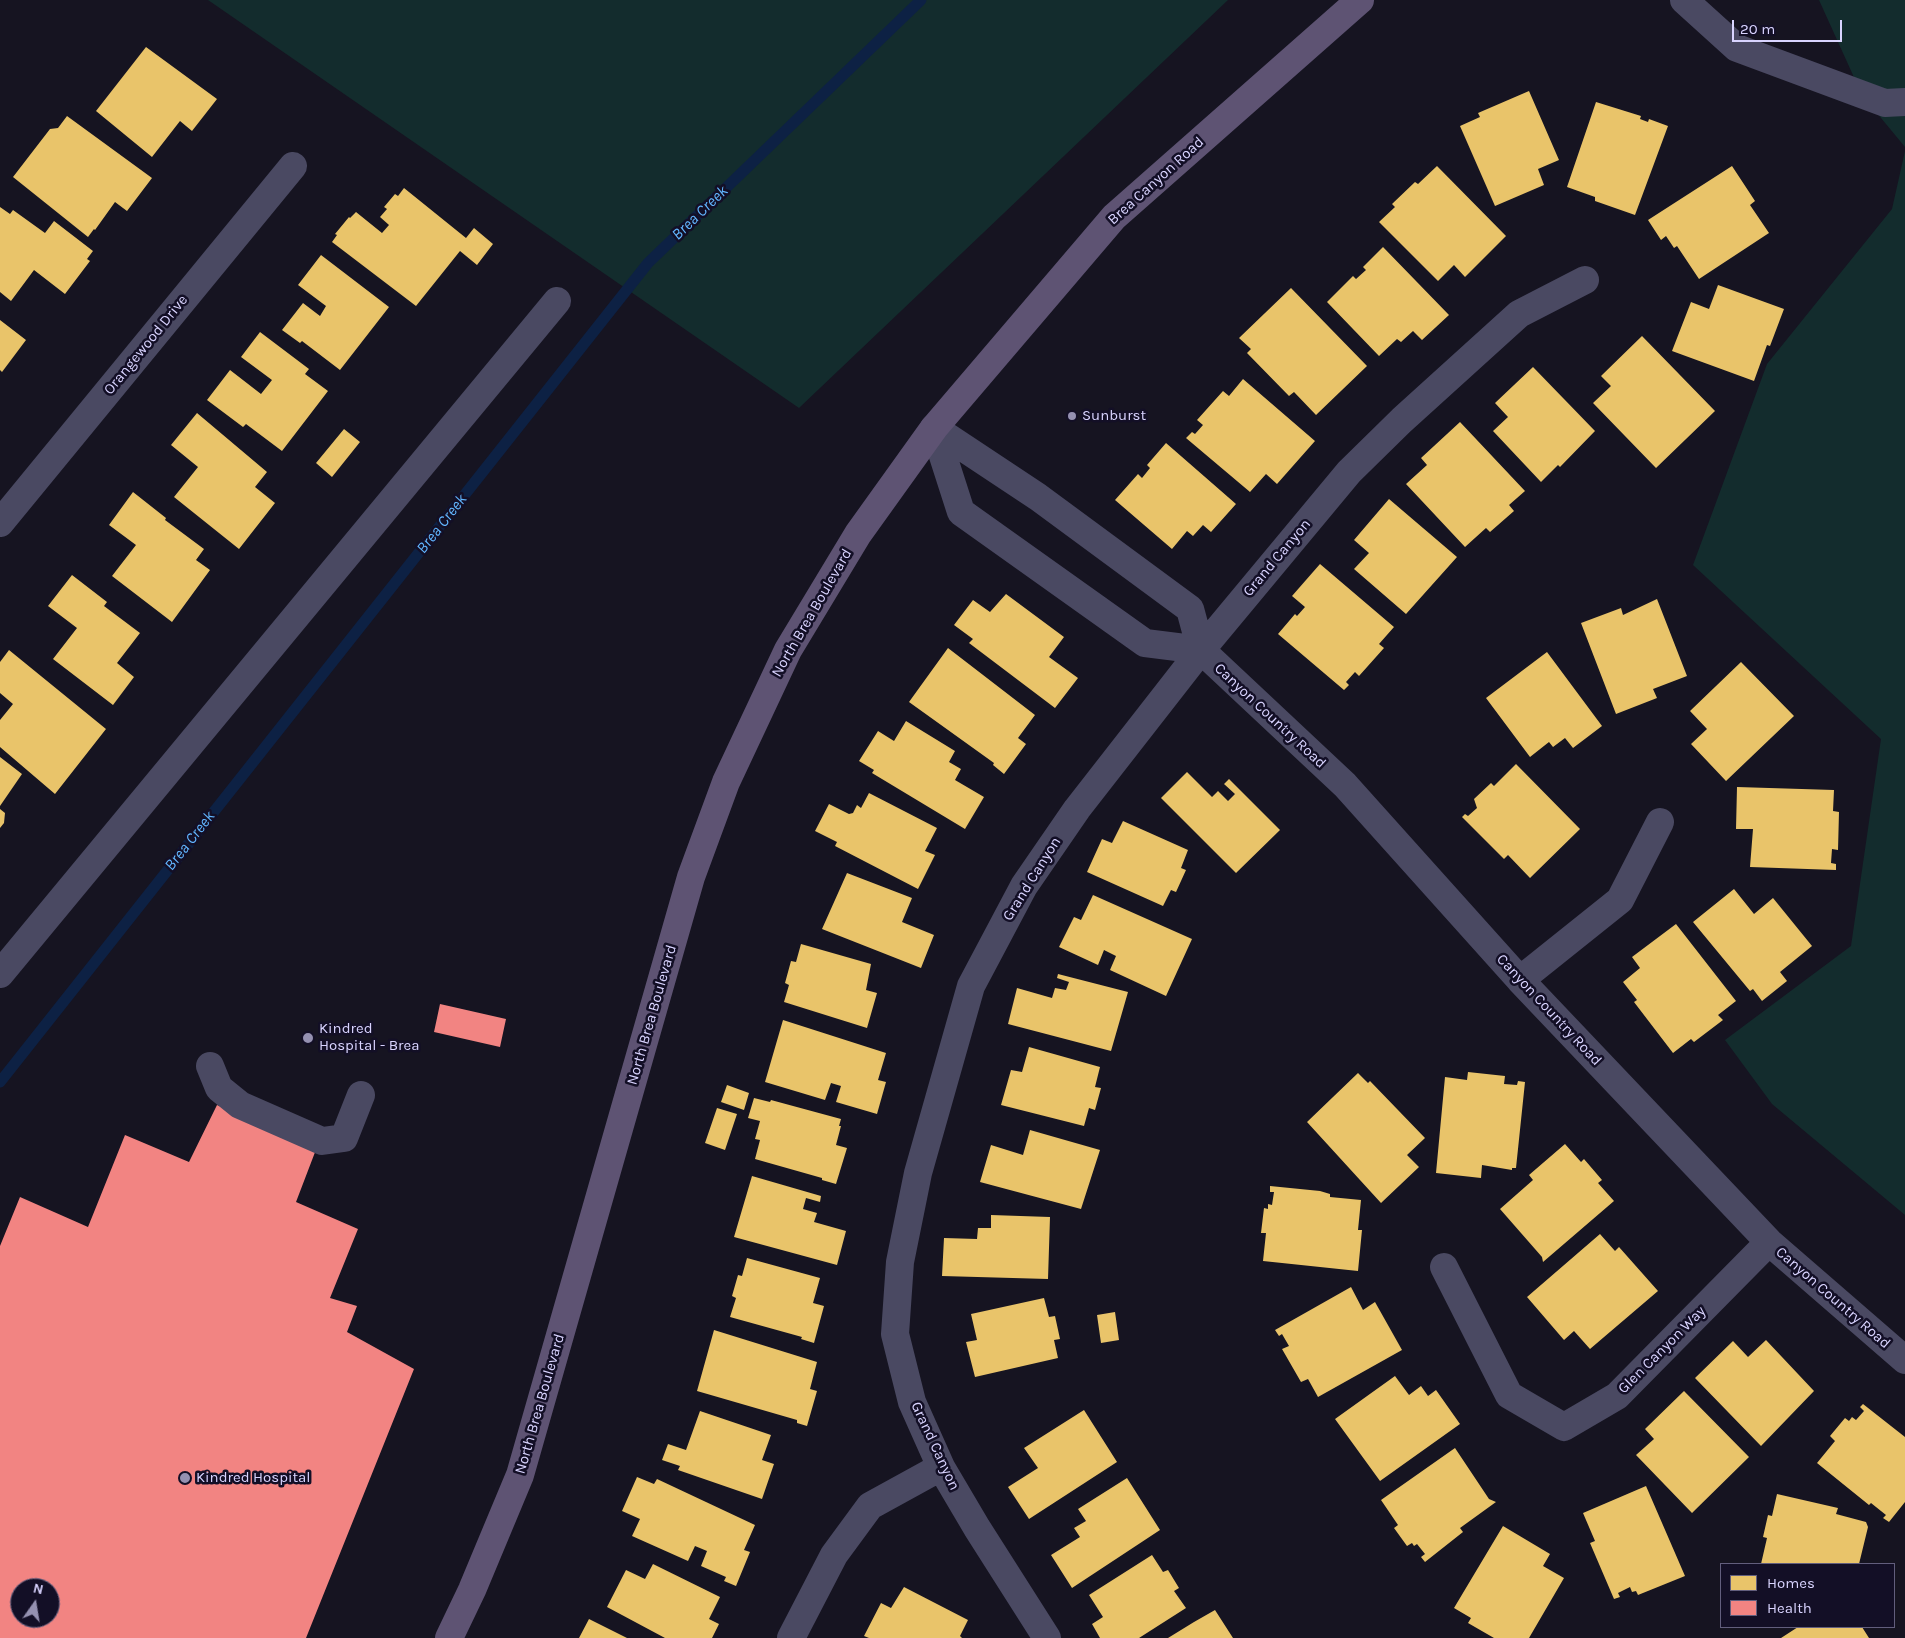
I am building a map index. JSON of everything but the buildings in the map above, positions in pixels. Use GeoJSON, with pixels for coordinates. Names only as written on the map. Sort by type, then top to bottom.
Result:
{"type":"FeatureCollection","features":[{"type":"Feature","properties":{"kind":"main road","name":"Brea Canyon Road"},"geometry":{"type":"LineString","coordinates":[[934,428],[1114,217],[1360,0]]}},
{"type":"Feature","properties":{"kind":"main road","name":"North Brea Boulevard"},"geometry":{"type":"LineString","coordinates":[[449,1638],[472,1590],[520,1475],[691,877],[726,782],[788,650],[858,534],[934,428]]}},
{"type":"Feature","properties":{"kind":"street"},"geometry":{"type":"LineString","coordinates":[[1684,0],[1738,48],[1885,103],[1905,102]]}},
{"type":"Feature","properties":{"kind":"street","name":"Orangewood Drive"},"geometry":{"type":"LineString","coordinates":[[0,523],[293,166]]}},
{"type":"Feature","properties":{"kind":"street","name":"Grand Canyon"},"geometry":{"type":"LineString","coordinates":[[1047,1638],[977,1528],[941,1467],[912,1402],[895,1334],[900,1262],[918,1173],[971,986],[1024,886],[1077,809],[1201,650],[1349,472],[1519,314],[1585,280]]}},
{"type":"Feature","properties":{"kind":"street"},"geometry":{"type":"LineString","coordinates":[[0,974],[557,300]]}},
{"type":"Feature","properties":{"kind":"street","name":"Canyon Country Road"},"geometry":{"type":"LineString","coordinates":[[934,428],[961,512],[1145,643],[1201,650]]}},
{"type":"Feature","properties":{"kind":"street","name":"Canyon Country Road"},"geometry":{"type":"LineString","coordinates":[[934,428],[1038,498],[1190,609],[1201,650],[1345,785],[1520,980],[1769,1242],[1905,1360]]}},
{"type":"Feature","properties":{"kind":"street"},"geometry":{"type":"LineString","coordinates":[[1520,980],[1620,900],[1660,822]]}},
{"type":"Feature","properties":{"kind":"street"},"geometry":{"type":"LineString","coordinates":[[210,1066],[219,1088],[240,1105],[322,1141],[344,1138],[361,1095]]}},
{"type":"Feature","properties":{"kind":"street","name":"Glen Canyon Way"},"geometry":{"type":"LineString","coordinates":[[1444,1268],[1509,1395],[1564,1427],[1617,1396],[1769,1242]]}},
{"type":"Feature","properties":{"kind":"street"},"geometry":{"type":"LineString","coordinates":[[791,1638],[834,1555],[870,1506],[941,1467]]}},
{"type":"Feature","properties":{"kind":"green space"},"geometry":{"type":"Polygon","coordinates":[[[208,0],[1228,0],[799,408],[208,0]]]}},
{"type":"Feature","properties":{"kind":"green space"},"geometry":{"type":"Polygon","coordinates":[[[1819,0],[1905,0],[1905,147],[1862,95],[1819,0]]]}},
{"type":"Feature","properties":{"kind":"green space"},"geometry":{"type":"Polygon","coordinates":[[[1905,151],[1905,1215],[1772,1104],[1725,1040],[1851,946],[1881,739],[1693,565],[1767,364],[1892,209],[1905,151]]]}},
{"type":"Feature","properties":{"kind":"waterway","name":"Brea Creek"},"geometry":{"type":"LineString","coordinates":[[0,1082],[648,263],[921,0]]}},
{"type":"Feature","properties":{"kind":"place","name":"Sunburst"},"geometry":{"type":"Point","coordinates":[1072,416]}},
{"type":"Feature","properties":{"kind":"place","name":"Kindred Hospital - Brea"},"geometry":{"type":"Point","coordinates":[308,1038]}},
{"type":"Feature","properties":{"kind":"place","name":"Kindred Hospital"},"geometry":{"type":"Point","coordinates":[185,1478]}}]}
